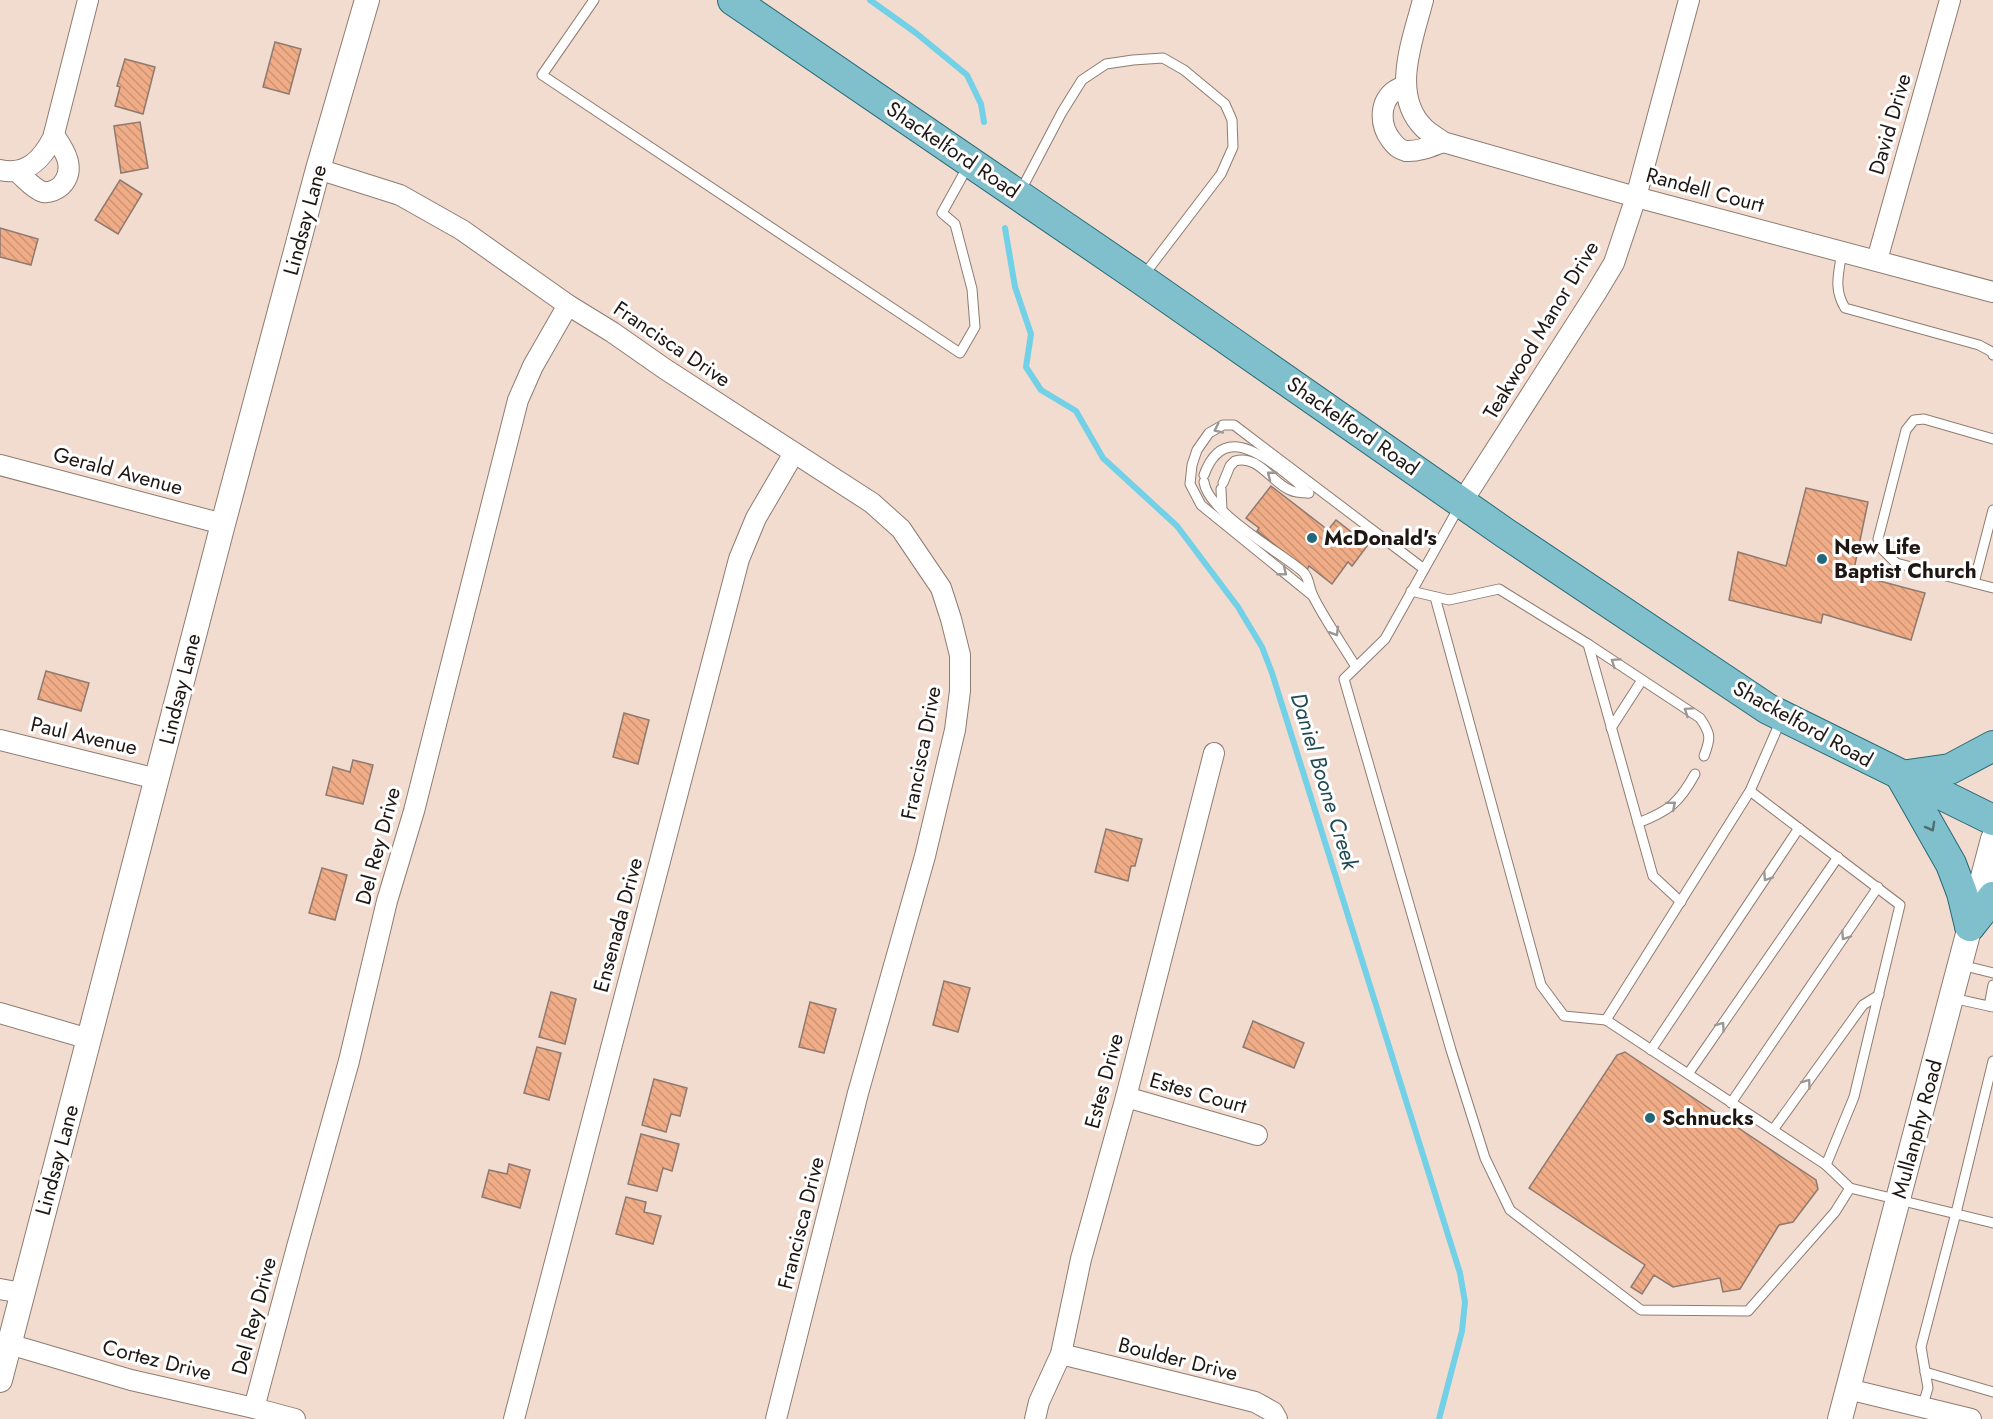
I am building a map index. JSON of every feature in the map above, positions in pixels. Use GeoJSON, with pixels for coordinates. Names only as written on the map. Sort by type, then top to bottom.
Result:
{"type":"FeatureCollection","features":[{"type":"Feature","properties":{"kind":"main road","name":"Shackelford Road"},"geometry":{"type":"LineString","coordinates":[[733,0],[1141,279],[1505,533],[1768,709],[1993,820]]}},
{"type":"Feature","properties":{"kind":"main road"},"geometry":{"type":"LineString","coordinates":[[1970,926],[1951,864],[1901,776],[1950,769],[1993,746]]}},
{"type":"Feature","properties":{"kind":"main road"},"geometry":{"type":"LineString","coordinates":[[1970,926],[1993,897]]}},
{"type":"Feature","properties":{"kind":"street"},"geometry":{"type":"LineString","coordinates":[[8,171],[21,171],[37,163],[45,154],[54,135],[88,0]]}},
{"type":"Feature","properties":{"kind":"street","name":"Lindsay Lane"},"geometry":{"type":"LineString","coordinates":[[0,1380],[9,1344],[11,1291],[89,1039],[223,524],[318,169],[367,0]]}},
{"type":"Feature","properties":{"kind":"street"},"geometry":{"type":"LineString","coordinates":[[1423,0],[1413,40],[1406,85],[1393,93],[1385,105],[1382,120],[1387,135],[1397,148],[1408,151],[1443,142]]}},
{"type":"Feature","properties":{"kind":"street","name":"Teakwood Manor Drive"},"geometry":{"type":"LineString","coordinates":[[1462,502],[1614,263],[1636,196],[1689,0]]}},
{"type":"Feature","properties":{"kind":"street","name":"David Drive"},"geometry":{"type":"LineString","coordinates":[[1877,261],[1950,0]]}},
{"type":"Feature","properties":{"kind":"street","name":"Randell Court"},"geometry":{"type":"LineString","coordinates":[[1406,85],[1414,116],[1425,129],[1443,142],[1993,292]]}},
{"type":"Feature","properties":{"kind":"street"},"geometry":{"type":"LineString","coordinates":[[8,171],[43,192],[54,192],[69,173],[68,159],[54,135]]}},
{"type":"Feature","properties":{"kind":"street","name":"Francisca Drive"},"geometry":{"type":"LineString","coordinates":[[318,169],[400,195],[462,230],[568,305],[873,503],[901,529],[941,588],[960,655],[960,690],[955,730],[924,856],[858,1093],[776,1419]]}},
{"type":"Feature","properties":{"kind":"street","name":"Del Rey Drive"},"geometry":{"type":"LineString","coordinates":[[254,1408],[349,1061],[387,901],[414,811],[518,400],[533,366],[568,305]]}},
{"type":"Feature","properties":{"kind":"street","name":"Ensenada Drive"},"geometry":{"type":"LineString","coordinates":[[514,1419],[739,559],[756,518],[794,453]]}},
{"type":"Feature","properties":{"kind":"street","name":"Gerald Avenue"},"geometry":{"type":"LineString","coordinates":[[0,465],[223,524]]}},
{"type":"Feature","properties":{"kind":"street","name":"Paul Avenue"},"geometry":{"type":"LineString","coordinates":[[0,740],[158,779]]}},
{"type":"Feature","properties":{"kind":"street","name":"Estes Drive"},"geometry":{"type":"LineString","coordinates":[[1035,1419],[1039,1402],[1061,1354],[1081,1259],[1126,1097],[1214,753]]}},
{"type":"Feature","properties":{"kind":"street","name":"Mullanphy Road"},"geometry":{"type":"LineString","coordinates":[[1840,1419],[1993,839]]}},
{"type":"Feature","properties":{"kind":"street"},"geometry":{"type":"LineString","coordinates":[[0,1013],[89,1039]]}},
{"type":"Feature","properties":{"kind":"street","name":"Estes Court"},"geometry":{"type":"LineString","coordinates":[[1126,1097],[1257,1135]]}},
{"type":"Feature","properties":{"kind":"street","name":"Cortez Drive"},"geometry":{"type":"LineString","coordinates":[[9,1344],[131,1380],[295,1419]]}},
{"type":"Feature","properties":{"kind":"street","name":"Boulder Drive"},"geometry":{"type":"LineString","coordinates":[[1061,1354],[1255,1402],[1273,1412],[1277,1419]]}},
{"type":"Feature","properties":{"kind":"street"},"geometry":{"type":"LineString","coordinates":[[1848,1389],[1971,1419]]}},
{"type":"Feature","properties":{"kind":"lane"},"geometry":{"type":"LineString","coordinates":[[594,0],[542,75],[960,353],[975,327],[972,289],[955,224],[942,213],[970,161]]}},
{"type":"Feature","properties":{"kind":"lane"},"geometry":{"type":"LineString","coordinates":[[1018,195],[1062,112],[1082,80],[1106,64],[1133,60],[1162,58],[1184,70],[1225,104],[1232,120],[1233,147],[1221,174],[1141,279]]}},
{"type":"Feature","properties":{"kind":"lane"},"geometry":{"type":"LineString","coordinates":[[1842,251],[1837,287],[1839,298],[1845,308],[1979,345],[1993,354]]}},
{"type":"Feature","properties":{"kind":"lane"},"geometry":{"type":"LineString","coordinates":[[1993,439],[1924,419],[1914,420],[1906,430],[1878,539],[1882,549],[1896,563],[1993,588]]}},
{"type":"Feature","properties":{"kind":"lane"},"geometry":{"type":"LineString","coordinates":[[1313,596],[1201,506],[1190,484],[1192,465],[1197,450],[1209,434],[1223,425],[1234,425],[1424,569]]}},
{"type":"Feature","properties":{"kind":"lane"},"geometry":{"type":"LineString","coordinates":[[1308,493],[1258,453],[1238,447],[1228,446],[1217,454],[1208,464],[1204,478],[1209,498],[1305,573],[1313,596],[1356,668]]}},
{"type":"Feature","properties":{"kind":"lane"},"geometry":{"type":"LineString","coordinates":[[1222,510],[1222,486],[1230,466],[1235,461],[1246,460],[1264,470],[1289,490],[1308,493],[1323,491]]}},
{"type":"Feature","properties":{"kind":"lane"},"geometry":{"type":"LineString","coordinates":[[1462,502],[1385,639],[1344,679],[1451,1050],[1485,1158],[1510,1210],[1641,1310],[1748,1311],[1835,1212],[1850,1188]]}},
{"type":"Feature","properties":{"kind":"lane"},"geometry":{"type":"LineString","coordinates":[[1974,583],[1993,510]]}},
{"type":"Feature","properties":{"kind":"lane"},"geometry":{"type":"LineString","coordinates":[[1411,591],[1449,600],[1499,589],[1700,718],[1708,729],[1710,741],[1704,756]]}},
{"type":"Feature","properties":{"kind":"lane"},"geometry":{"type":"LineString","coordinates":[[1435,597],[1541,985],[1564,1016],[1606,1020],[1826,1165],[1850,1188],[1993,1223]]}},
{"type":"Feature","properties":{"kind":"lane"},"geometry":{"type":"LineString","coordinates":[[1588,644],[1653,876],[1681,902]]}},
{"type":"Feature","properties":{"kind":"lane"},"geometry":{"type":"LineString","coordinates":[[1611,728],[1642,680]]}},
{"type":"Feature","properties":{"kind":"lane"},"geometry":{"type":"LineString","coordinates":[[1606,1020],[1750,791],[1782,716]]}},
{"type":"Feature","properties":{"kind":"lane"},"geometry":{"type":"LineString","coordinates":[[1638,823],[1661,814],[1683,795],[1695,774]]}},
{"type":"Feature","properties":{"kind":"lane"},"geometry":{"type":"LineString","coordinates":[[1750,791],[1900,905],[1854,1097],[1826,1165]]}},
{"type":"Feature","properties":{"kind":"lane"},"geometry":{"type":"LineString","coordinates":[[1651,1050],[1799,828]]}},
{"type":"Feature","properties":{"kind":"lane"},"geometry":{"type":"LineString","coordinates":[[1688,1074],[1838,857]]}},
{"type":"Feature","properties":{"kind":"lane"},"geometry":{"type":"LineString","coordinates":[[1731,1102],[1878,887]]}},
{"type":"Feature","properties":{"kind":"lane"},"geometry":{"type":"LineString","coordinates":[[1960,965],[1993,973]]}},
{"type":"Feature","properties":{"kind":"lane"},"geometry":{"type":"LineString","coordinates":[[1952,998],[1991,1007],[1993,985]]}},
{"type":"Feature","properties":{"kind":"lane"},"geometry":{"type":"LineString","coordinates":[[1773,1130],[1863,1005],[1879,994]]}},
{"type":"Feature","properties":{"kind":"lane"},"geometry":{"type":"LineString","coordinates":[[1922,1408],[1928,1388],[1921,1347],[1993,1060]]}},
{"type":"Feature","properties":{"kind":"lane"},"geometry":{"type":"LineString","coordinates":[[1925,1372],[1993,1392]]}},
{"type":"Feature","properties":{"kind":"building"},"geometry":{"type":"Polygon","coordinates":[[[275,42],[301,49],[289,94],[263,87],[275,42]]]}},
{"type":"Feature","properties":{"kind":"building"},"geometry":{"type":"Polygon","coordinates":[[[125,59],[155,67],[143,114],[115,106],[120,87],[117,86],[125,59]]]}},
{"type":"Feature","properties":{"kind":"building"},"geometry":{"type":"Polygon","coordinates":[[[140,122],[148,168],[121,173],[114,126],[140,122]]]}},
{"type":"Feature","properties":{"kind":"building"},"geometry":{"type":"Polygon","coordinates":[[[120,180],[142,194],[118,234],[95,220],[120,180]]]}},
{"type":"Feature","properties":{"kind":"building"},"geometry":{"type":"Polygon","coordinates":[[[0,228],[38,239],[31,265],[0,257],[0,228]]]}},
{"type":"Feature","properties":{"kind":"building","name":"McDonald's"},"geometry":{"type":"Polygon","coordinates":[[[1271,486],[1328,530],[1336,520],[1368,545],[1352,566],[1348,562],[1332,584],[1309,566],[1307,570],[1257,531],[1259,528],[1246,518],[1271,486]]]}},
{"type":"Feature","properties":{"kind":"building","name":"New Life Baptist Church"},"geometry":{"type":"Polygon","coordinates":[[[1806,488],[1868,502],[1853,574],[1925,593],[1911,640],[1823,614],[1821,623],[1729,600],[1738,552],[1786,566],[1806,488]]]}},
{"type":"Feature","properties":{"kind":"building"},"geometry":{"type":"Polygon","coordinates":[[[46,671],[89,683],[81,711],[38,699],[46,671]]]}},
{"type":"Feature","properties":{"kind":"building"},"geometry":{"type":"Polygon","coordinates":[[[624,713],[649,720],[638,764],[613,757],[624,713]]]}},
{"type":"Feature","properties":{"kind":"building"},"geometry":{"type":"Polygon","coordinates":[[[353,760],[373,765],[363,804],[326,795],[333,767],[350,772],[353,760]]]}},
{"type":"Feature","properties":{"kind":"building"},"geometry":{"type":"Polygon","coordinates":[[[1106,829],[1142,839],[1135,866],[1131,866],[1128,881],[1095,872],[1106,829]]]}},
{"type":"Feature","properties":{"kind":"building"},"geometry":{"type":"Polygon","coordinates":[[[322,868],[347,875],[335,920],[309,913],[322,868]]]}},
{"type":"Feature","properties":{"kind":"building"},"geometry":{"type":"Polygon","coordinates":[[[944,981],[970,988],[958,1032],[933,1025],[944,981]]]}},
{"type":"Feature","properties":{"kind":"building"},"geometry":{"type":"Polygon","coordinates":[[[551,992],[576,999],[565,1044],[539,1037],[551,992]]]}},
{"type":"Feature","properties":{"kind":"building"},"geometry":{"type":"Polygon","coordinates":[[[810,1002],[836,1009],[824,1053],[799,1047],[810,1002]]]}},
{"type":"Feature","properties":{"kind":"building"},"geometry":{"type":"Polygon","coordinates":[[[1253,1021],[1304,1043],[1294,1068],[1243,1047],[1253,1021]]]}},
{"type":"Feature","properties":{"kind":"building"},"geometry":{"type":"Polygon","coordinates":[[[537,1047],[561,1053],[549,1100],[524,1093],[537,1047]]]}},
{"type":"Feature","properties":{"kind":"building","name":"Schnucks"},"geometry":{"type":"Polygon","coordinates":[[[1625,1052],[1816,1180],[1818,1189],[1793,1222],[1779,1225],[1740,1289],[1723,1292],[1720,1278],[1673,1287],[1654,1275],[1642,1294],[1631,1287],[1645,1265],[1529,1188],[1617,1055],[1625,1052]]]}},
{"type":"Feature","properties":{"kind":"building"},"geometry":{"type":"Polygon","coordinates":[[[654,1079],[687,1088],[680,1116],[671,1114],[666,1132],[642,1125],[654,1079]]]}},
{"type":"Feature","properties":{"kind":"building"},"geometry":{"type":"Polygon","coordinates":[[[641,1134],[679,1144],[672,1171],[663,1168],[657,1191],[628,1184],[641,1134]]]}},
{"type":"Feature","properties":{"kind":"building"},"geometry":{"type":"Polygon","coordinates":[[[509,1164],[530,1170],[520,1208],[482,1197],[489,1170],[507,1174],[509,1164]]]}},
{"type":"Feature","properties":{"kind":"building"},"geometry":{"type":"Polygon","coordinates":[[[626,1197],[646,1202],[644,1212],[661,1216],[653,1244],[616,1234],[626,1197]]]}},
{"type":"Feature","properties":{"kind":"waterway","name":"Daniel Boone Creek"},"geometry":{"type":"LineString","coordinates":[[870,0],[916,33],[967,75],[981,104],[984,122]]}},
{"type":"Feature","properties":{"kind":"waterway","name":"Daniel Boone Creek"},"geometry":{"type":"LineString","coordinates":[[1005,228],[1015,287],[1031,334],[1026,367],[1041,390],[1076,411],[1103,458],[1177,526],[1238,607],[1262,647],[1272,673],[1460,1273],[1465,1302],[1462,1331],[1439,1419]]}},
{"type":"Feature","properties":{"kind":"place","name":"McDonald's"},"geometry":{"type":"Point","coordinates":[1312,538]}},
{"type":"Feature","properties":{"kind":"place","name":"New Life Baptist Church"},"geometry":{"type":"Point","coordinates":[1822,559]}},
{"type":"Feature","properties":{"kind":"place","name":"Schnucks"},"geometry":{"type":"Point","coordinates":[1650,1118]}}]}
